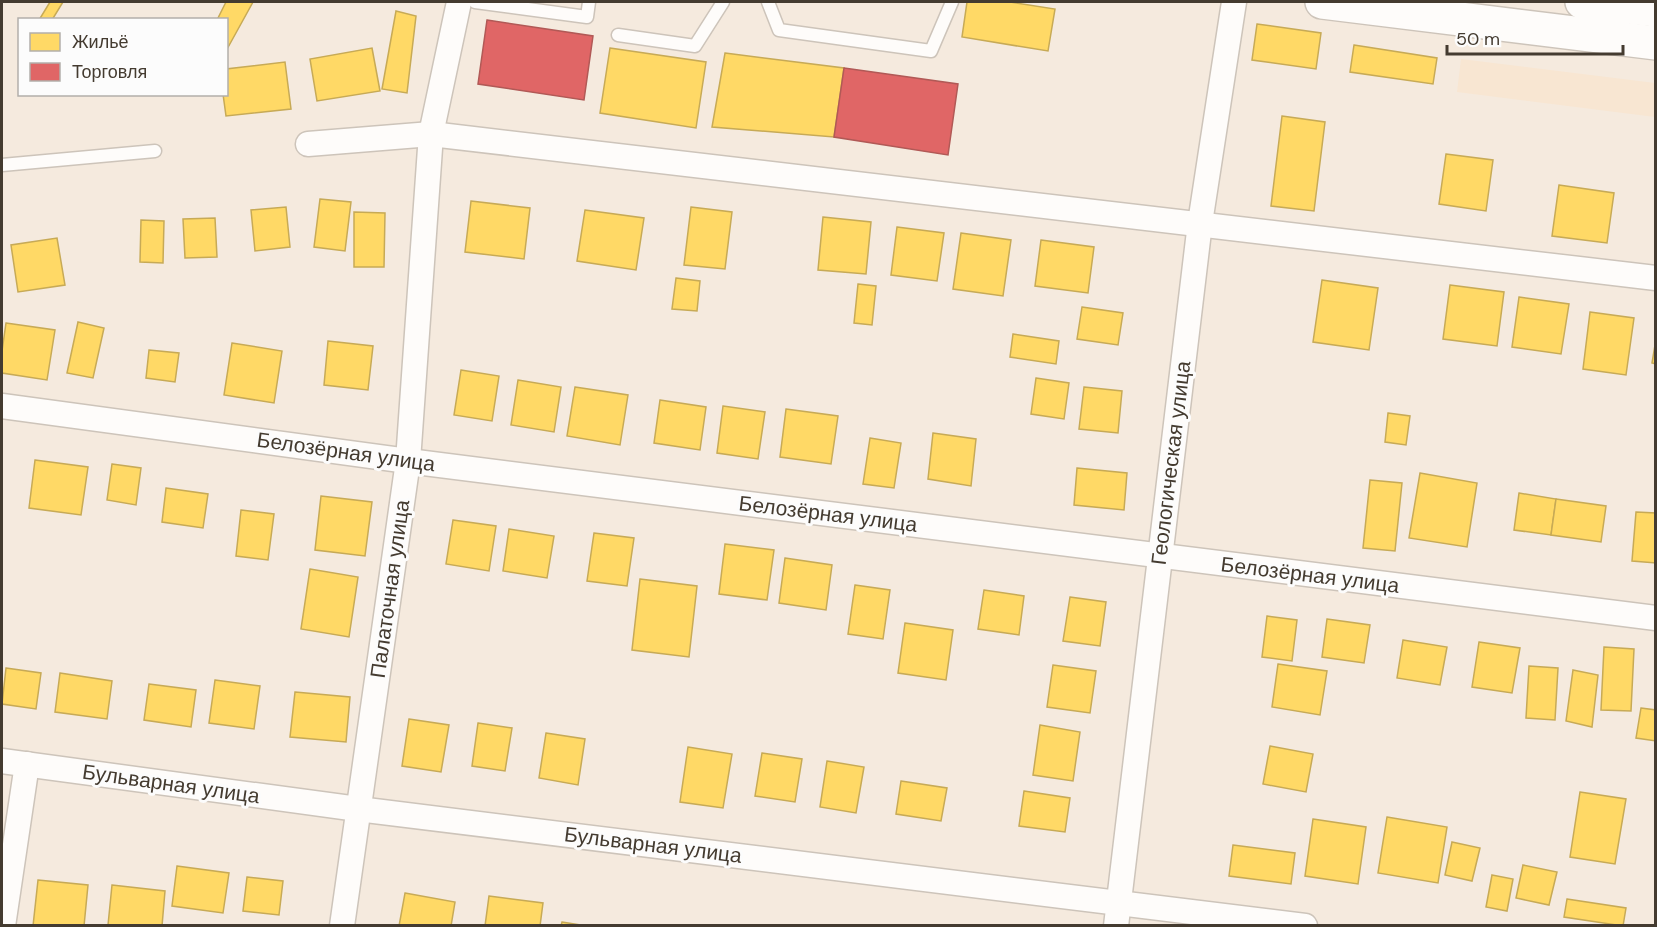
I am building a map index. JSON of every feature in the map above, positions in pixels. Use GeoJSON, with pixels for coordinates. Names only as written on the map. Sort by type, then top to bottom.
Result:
{"type":"FeatureCollection","features":[{"type":"Feature","properties":{"kind":"main road"},"geometry":{"type":"LineString","coordinates":[[1322,2],[1656,43]]}},
{"type":"Feature","properties":{"kind":"main road"},"geometry":{"type":"LineString","coordinates":[[1582,2],[1656,10]]}},
{"type":"Feature","properties":{"kind":"street","name":"Палаточная улица"},"geometry":{"type":"LineString","coordinates":[[342,926],[408,461],[431,134],[459,2]]}},
{"type":"Feature","properties":{"kind":"street","name":"Геологическая улица"},"geometry":{"type":"LineString","coordinates":[[1117,914],[1200,223],[1234,2]]}},
{"type":"Feature","properties":{"kind":"street"},"geometry":{"type":"LineString","coordinates":[[308,144],[431,134],[1656,278]]}},
{"type":"Feature","properties":{"kind":"street","name":"Белозёрная улица"},"geometry":{"type":"LineString","coordinates":[[2,406],[408,461],[1656,618]]}},
{"type":"Feature","properties":{"kind":"street","name":"Бульварная улица"},"geometry":{"type":"LineString","coordinates":[[2,761],[1117,914],[1305,926]]}},
{"type":"Feature","properties":{"kind":"street"},"geometry":{"type":"LineString","coordinates":[[3,926],[27,764]]}},
{"type":"Feature","properties":{"kind":"lane"},"geometry":{"type":"LineString","coordinates":[[475,2],[503,3],[587,17],[589,2]]}},
{"type":"Feature","properties":{"kind":"lane"},"geometry":{"type":"LineString","coordinates":[[618,35],[695,46],[723,2]]}},
{"type":"Feature","properties":{"kind":"lane"},"geometry":{"type":"LineString","coordinates":[[768,2],[779,30],[931,51],[952,2]]}},
{"type":"Feature","properties":{"kind":"lane"},"geometry":{"type":"LineString","coordinates":[[2,165],[155,151]]}},
{"type":"Feature","properties":{"kind":"shaded area"},"geometry":{"type":"Polygon","coordinates":[[[1461,59],[1655,83],[1655,117],[1457,92],[1461,59]]]}},
{"type":"Feature","properties":{"kind":"building: Жильё"},"geometry":{"type":"Polygon","coordinates":[[[50,2],[63,2],[53,18],[40,18],[50,2]]]}},
{"type":"Feature","properties":{"kind":"building: Жильё"},"geometry":{"type":"Polygon","coordinates":[[[226,2],[253,2],[228,47],[228,18],[218,18],[226,2]]]}},
{"type":"Feature","properties":{"kind":"building: Жильё"},"geometry":{"type":"Polygon","coordinates":[[[967,2],[1010,2],[1055,9],[1048,51],[962,37],[967,2]]]}},
{"type":"Feature","properties":{"kind":"building: Жильё"},"geometry":{"type":"Polygon","coordinates":[[[396,11],[416,16],[407,93],[382,89],[396,11]]]}},
{"type":"Feature","properties":{"kind":"building: Жильё"},"geometry":{"type":"Polygon","coordinates":[[[1257,24],[1321,33],[1316,69],[1252,60],[1257,24]]]}},
{"type":"Feature","properties":{"kind":"building: Жильё"},"geometry":{"type":"Polygon","coordinates":[[[1354,45],[1437,58],[1433,84],[1350,72],[1354,45]]]}},
{"type":"Feature","properties":{"kind":"building: Жильё"},"geometry":{"type":"Polygon","coordinates":[[[372,48],[380,91],[317,101],[310,59],[372,48]]]}},
{"type":"Feature","properties":{"kind":"building: Жильё"},"geometry":{"type":"Polygon","coordinates":[[[610,48],[706,62],[696,128],[600,113],[610,48]]]}},
{"type":"Feature","properties":{"kind":"building: Жильё"},"geometry":{"type":"Polygon","coordinates":[[[725,53],[844,68],[834,137],[712,127],[725,53]]]}},
{"type":"Feature","properties":{"kind":"building: Жильё"},"geometry":{"type":"Polygon","coordinates":[[[285,62],[291,109],[226,116],[223,96],[228,96],[228,69],[285,62]]]}},
{"type":"Feature","properties":{"kind":"building: Жильё"},"geometry":{"type":"Polygon","coordinates":[[[1282,116],[1325,122],[1314,211],[1271,206],[1282,116]]]}},
{"type":"Feature","properties":{"kind":"building: Жильё"},"geometry":{"type":"Polygon","coordinates":[[[1446,154],[1493,160],[1486,211],[1439,204],[1446,154]]]}},
{"type":"Feature","properties":{"kind":"building: Жильё"},"geometry":{"type":"Polygon","coordinates":[[[1559,185],[1614,193],[1607,243],[1552,236],[1559,185]]]}},
{"type":"Feature","properties":{"kind":"building: Жильё"},"geometry":{"type":"Polygon","coordinates":[[[320,199],[351,202],[345,251],[314,247],[320,199]]]}},
{"type":"Feature","properties":{"kind":"building: Жильё"},"geometry":{"type":"Polygon","coordinates":[[[471,201],[530,208],[524,259],[465,252],[471,201]]]}},
{"type":"Feature","properties":{"kind":"building: Жильё"},"geometry":{"type":"Polygon","coordinates":[[[286,207],[290,247],[255,251],[251,210],[286,207]]]}},
{"type":"Feature","properties":{"kind":"building: Жильё"},"geometry":{"type":"Polygon","coordinates":[[[691,207],[732,212],[725,269],[684,265],[691,207]]]}},
{"type":"Feature","properties":{"kind":"building: Жильё"},"geometry":{"type":"Polygon","coordinates":[[[585,210],[644,218],[636,270],[577,261],[585,210]]]}},
{"type":"Feature","properties":{"kind":"building: Жильё"},"geometry":{"type":"Polygon","coordinates":[[[354,212],[385,213],[384,267],[354,267],[354,212]]]}},
{"type":"Feature","properties":{"kind":"building: Жильё"},"geometry":{"type":"Polygon","coordinates":[[[823,217],[871,222],[866,274],[818,270],[823,217]]]}},
{"type":"Feature","properties":{"kind":"building: Жильё"},"geometry":{"type":"Polygon","coordinates":[[[215,218],[217,257],[185,258],[183,219],[215,218]]]}},
{"type":"Feature","properties":{"kind":"building: Жильё"},"geometry":{"type":"Polygon","coordinates":[[[141,220],[164,221],[163,263],[140,262],[141,220]]]}},
{"type":"Feature","properties":{"kind":"building: Жильё"},"geometry":{"type":"Polygon","coordinates":[[[897,227],[944,233],[937,281],[891,275],[897,227]]]}},
{"type":"Feature","properties":{"kind":"building: Жильё"},"geometry":{"type":"Polygon","coordinates":[[[961,233],[1011,240],[1003,296],[953,289],[961,233]]]}},
{"type":"Feature","properties":{"kind":"building: Жильё"},"geometry":{"type":"Polygon","coordinates":[[[57,238],[65,285],[18,292],[11,245],[57,238]]]}},
{"type":"Feature","properties":{"kind":"building: Жильё"},"geometry":{"type":"Polygon","coordinates":[[[1041,240],[1094,247],[1088,293],[1035,286],[1041,240]]]}},
{"type":"Feature","properties":{"kind":"building: Жильё"},"geometry":{"type":"Polygon","coordinates":[[[676,278],[700,281],[697,311],[672,309],[676,278]]]}},
{"type":"Feature","properties":{"kind":"building: Жильё"},"geometry":{"type":"Polygon","coordinates":[[[1322,280],[1378,288],[1369,350],[1313,342],[1322,280]]]}},
{"type":"Feature","properties":{"kind":"building: Жильё"},"geometry":{"type":"Polygon","coordinates":[[[858,284],[876,286],[872,325],[854,323],[858,284]]]}},
{"type":"Feature","properties":{"kind":"building: Жильё"},"geometry":{"type":"Polygon","coordinates":[[[1450,285],[1504,292],[1497,346],[1443,339],[1450,285]]]}},
{"type":"Feature","properties":{"kind":"building: Жильё"},"geometry":{"type":"Polygon","coordinates":[[[1519,297],[1569,304],[1561,354],[1512,347],[1519,297]]]}},
{"type":"Feature","properties":{"kind":"building: Жильё"},"geometry":{"type":"Polygon","coordinates":[[[1082,307],[1123,313],[1118,345],[1077,339],[1082,307]]]}},
{"type":"Feature","properties":{"kind":"building: Жильё"},"geometry":{"type":"Polygon","coordinates":[[[1590,312],[1634,318],[1626,375],[1583,369],[1590,312]]]}},
{"type":"Feature","properties":{"kind":"building: Жильё"},"geometry":{"type":"Polygon","coordinates":[[[78,322],[104,328],[93,378],[67,373],[78,322]]]}},
{"type":"Feature","properties":{"kind":"building: Жильё"},"geometry":{"type":"Polygon","coordinates":[[[6,323],[55,330],[47,380],[2,373],[6,323]]]}},
{"type":"Feature","properties":{"kind":"building: Жильё"},"geometry":{"type":"Polygon","coordinates":[[[1013,334],[1059,341],[1056,364],[1010,357],[1013,334]]]}},
{"type":"Feature","properties":{"kind":"building: Жильё"},"geometry":{"type":"Polygon","coordinates":[[[1656,339],[1656,364],[1652,363],[1656,339]]]}},
{"type":"Feature","properties":{"kind":"building: Жильё"},"geometry":{"type":"Polygon","coordinates":[[[328,341],[373,346],[368,390],[324,385],[328,341]]]}},
{"type":"Feature","properties":{"kind":"building: Жильё"},"geometry":{"type":"Polygon","coordinates":[[[232,343],[282,351],[274,403],[224,395],[232,343]]]}},
{"type":"Feature","properties":{"kind":"building: Жильё"},"geometry":{"type":"Polygon","coordinates":[[[149,350],[179,353],[175,382],[146,378],[149,350]]]}},
{"type":"Feature","properties":{"kind":"building: Жильё"},"geometry":{"type":"Polygon","coordinates":[[[461,370],[499,376],[492,421],[454,415],[461,370]]]}},
{"type":"Feature","properties":{"kind":"building: Жильё"},"geometry":{"type":"Polygon","coordinates":[[[1036,378],[1069,383],[1064,419],[1031,414],[1036,378]]]}},
{"type":"Feature","properties":{"kind":"building: Жильё"},"geometry":{"type":"Polygon","coordinates":[[[518,380],[561,387],[554,432],[511,425],[518,380]]]}},
{"type":"Feature","properties":{"kind":"building: Жильё"},"geometry":{"type":"Polygon","coordinates":[[[575,387],[628,395],[620,445],[567,436],[575,387]]]}},
{"type":"Feature","properties":{"kind":"building: Жильё"},"geometry":{"type":"Polygon","coordinates":[[[1084,387],[1122,391],[1118,433],[1079,429],[1084,387]]]}},
{"type":"Feature","properties":{"kind":"building: Жильё"},"geometry":{"type":"Polygon","coordinates":[[[660,400],[706,407],[700,450],[654,443],[660,400]]]}},
{"type":"Feature","properties":{"kind":"building: Жильё"},"geometry":{"type":"Polygon","coordinates":[[[723,406],[765,412],[758,459],[717,453],[723,406]]]}},
{"type":"Feature","properties":{"kind":"building: Жильё"},"geometry":{"type":"Polygon","coordinates":[[[786,409],[838,416],[831,464],[780,457],[786,409]]]}},
{"type":"Feature","properties":{"kind":"building: Жильё"},"geometry":{"type":"Polygon","coordinates":[[[1388,413],[1410,416],[1406,445],[1385,442],[1388,413]]]}},
{"type":"Feature","properties":{"kind":"building: Жильё"},"geometry":{"type":"Polygon","coordinates":[[[933,433],[976,439],[971,486],[928,479],[933,433]]]}},
{"type":"Feature","properties":{"kind":"building: Жильё"},"geometry":{"type":"Polygon","coordinates":[[[870,438],[901,443],[894,488],[863,484],[870,438]]]}},
{"type":"Feature","properties":{"kind":"building: Жильё"},"geometry":{"type":"Polygon","coordinates":[[[35,460],[88,467],[81,515],[29,508],[35,460]]]}},
{"type":"Feature","properties":{"kind":"building: Жильё"},"geometry":{"type":"Polygon","coordinates":[[[112,464],[141,468],[136,505],[107,500],[112,464]]]}},
{"type":"Feature","properties":{"kind":"building: Жильё"},"geometry":{"type":"Polygon","coordinates":[[[1077,468],[1127,473],[1124,510],[1074,505],[1077,468]]]}},
{"type":"Feature","properties":{"kind":"building: Жильё"},"geometry":{"type":"Polygon","coordinates":[[[1420,473],[1477,483],[1467,547],[1409,538],[1420,473]]]}},
{"type":"Feature","properties":{"kind":"building: Жильё"},"geometry":{"type":"Polygon","coordinates":[[[1370,480],[1402,483],[1395,551],[1363,548],[1370,480]]]}},
{"type":"Feature","properties":{"kind":"building: Жильё"},"geometry":{"type":"Polygon","coordinates":[[[166,488],[208,494],[203,528],[162,522],[166,488]]]}},
{"type":"Feature","properties":{"kind":"building: Жильё"},"geometry":{"type":"Polygon","coordinates":[[[1519,493],[1556,499],[1551,535],[1514,530],[1519,493]]]}},
{"type":"Feature","properties":{"kind":"building: Жильё"},"geometry":{"type":"Polygon","coordinates":[[[321,496],[372,502],[365,556],[315,550],[321,496]]]}},
{"type":"Feature","properties":{"kind":"building: Жильё"},"geometry":{"type":"Polygon","coordinates":[[[1556,499],[1606,506],[1601,542],[1551,535],[1556,499]]]}},
{"type":"Feature","properties":{"kind":"building: Жильё"},"geometry":{"type":"Polygon","coordinates":[[[241,510],[274,514],[268,560],[236,556],[241,510]]]}},
{"type":"Feature","properties":{"kind":"building: Жильё"},"geometry":{"type":"Polygon","coordinates":[[[1636,512],[1656,513],[1656,563],[1632,561],[1636,512]]]}},
{"type":"Feature","properties":{"kind":"building: Жильё"},"geometry":{"type":"Polygon","coordinates":[[[453,520],[496,526],[489,571],[446,564],[453,520]]]}},
{"type":"Feature","properties":{"kind":"building: Жильё"},"geometry":{"type":"Polygon","coordinates":[[[509,529],[554,536],[547,578],[503,571],[509,529]]]}},
{"type":"Feature","properties":{"kind":"building: Жильё"},"geometry":{"type":"Polygon","coordinates":[[[594,533],[634,538],[627,586],[587,581],[594,533]]]}},
{"type":"Feature","properties":{"kind":"building: Жильё"},"geometry":{"type":"Polygon","coordinates":[[[725,544],[774,550],[767,600],[719,594],[725,544]]]}},
{"type":"Feature","properties":{"kind":"building: Жильё"},"geometry":{"type":"Polygon","coordinates":[[[785,558],[832,565],[826,610],[779,603],[785,558]]]}},
{"type":"Feature","properties":{"kind":"building: Жильё"},"geometry":{"type":"Polygon","coordinates":[[[310,569],[358,577],[349,637],[301,629],[310,569]]]}},
{"type":"Feature","properties":{"kind":"building: Жильё"},"geometry":{"type":"Polygon","coordinates":[[[640,579],[697,586],[689,657],[632,650],[640,579]]]}},
{"type":"Feature","properties":{"kind":"building: Жильё"},"geometry":{"type":"Polygon","coordinates":[[[855,585],[890,590],[883,639],[848,634],[855,585]]]}},
{"type":"Feature","properties":{"kind":"building: Жильё"},"geometry":{"type":"Polygon","coordinates":[[[984,590],[1024,596],[1019,635],[978,629],[984,590]]]}},
{"type":"Feature","properties":{"kind":"building: Жильё"},"geometry":{"type":"Polygon","coordinates":[[[1070,597],[1106,602],[1100,646],[1063,641],[1070,597]]]}},
{"type":"Feature","properties":{"kind":"building: Жильё"},"geometry":{"type":"Polygon","coordinates":[[[1267,616],[1297,620],[1292,661],[1262,657],[1267,616]]]}},
{"type":"Feature","properties":{"kind":"building: Жильё"},"geometry":{"type":"Polygon","coordinates":[[[1327,619],[1370,625],[1364,663],[1322,657],[1327,619]]]}},
{"type":"Feature","properties":{"kind":"building: Жильё"},"geometry":{"type":"Polygon","coordinates":[[[905,623],[953,630],[946,680],[898,673],[905,623]]]}},
{"type":"Feature","properties":{"kind":"building: Жильё"},"geometry":{"type":"Polygon","coordinates":[[[1403,640],[1447,647],[1440,685],[1397,678],[1403,640]]]}},
{"type":"Feature","properties":{"kind":"building: Жильё"},"geometry":{"type":"Polygon","coordinates":[[[1479,642],[1520,648],[1512,693],[1472,687],[1479,642]]]}},
{"type":"Feature","properties":{"kind":"building: Жильё"},"geometry":{"type":"Polygon","coordinates":[[[1604,647],[1634,649],[1631,711],[1601,710],[1604,647]]]}},
{"type":"Feature","properties":{"kind":"building: Жильё"},"geometry":{"type":"Polygon","coordinates":[[[1278,664],[1327,671],[1320,715],[1272,707],[1278,664]]]}},
{"type":"Feature","properties":{"kind":"building: Жильё"},"geometry":{"type":"Polygon","coordinates":[[[1053,665],[1096,671],[1090,713],[1047,707],[1053,665]]]}},
{"type":"Feature","properties":{"kind":"building: Жильё"},"geometry":{"type":"Polygon","coordinates":[[[1529,666],[1558,668],[1555,720],[1526,718],[1529,666]]]}},
{"type":"Feature","properties":{"kind":"building: Жильё"},"geometry":{"type":"Polygon","coordinates":[[[6,668],[41,673],[36,709],[2,704],[6,668]]]}},
{"type":"Feature","properties":{"kind":"building: Жильё"},"geometry":{"type":"Polygon","coordinates":[[[1573,670],[1598,675],[1592,727],[1566,721],[1573,670]]]}},
{"type":"Feature","properties":{"kind":"building: Жильё"},"geometry":{"type":"Polygon","coordinates":[[[60,673],[112,681],[107,719],[55,712],[60,673]]]}},
{"type":"Feature","properties":{"kind":"building: Жильё"},"geometry":{"type":"Polygon","coordinates":[[[215,680],[260,686],[254,729],[209,723],[215,680]]]}},
{"type":"Feature","properties":{"kind":"building: Жильё"},"geometry":{"type":"Polygon","coordinates":[[[149,684],[196,690],[191,727],[144,720],[149,684]]]}},
{"type":"Feature","properties":{"kind":"building: Жильё"},"geometry":{"type":"Polygon","coordinates":[[[295,692],[350,697],[346,742],[290,737],[295,692]]]}},
{"type":"Feature","properties":{"kind":"building: Жильё"},"geometry":{"type":"Polygon","coordinates":[[[1641,708],[1656,710],[1656,741],[1636,738],[1641,708]]]}},
{"type":"Feature","properties":{"kind":"building: Жильё"},"geometry":{"type":"Polygon","coordinates":[[[409,719],[449,725],[441,772],[402,766],[409,719]]]}},
{"type":"Feature","properties":{"kind":"building: Жильё"},"geometry":{"type":"Polygon","coordinates":[[[478,723],[512,728],[505,771],[472,766],[478,723]]]}},
{"type":"Feature","properties":{"kind":"building: Жильё"},"geometry":{"type":"Polygon","coordinates":[[[1040,725],[1080,732],[1073,781],[1033,775],[1040,725]]]}},
{"type":"Feature","properties":{"kind":"building: Жильё"},"geometry":{"type":"Polygon","coordinates":[[[546,733],[585,739],[578,785],[539,778],[546,733]]]}},
{"type":"Feature","properties":{"kind":"building: Жильё"},"geometry":{"type":"Polygon","coordinates":[[[1270,746],[1313,754],[1306,792],[1263,784],[1270,746]]]}},
{"type":"Feature","properties":{"kind":"building: Жильё"},"geometry":{"type":"Polygon","coordinates":[[[688,747],[732,754],[723,808],[680,802],[688,747]]]}},
{"type":"Feature","properties":{"kind":"building: Жильё"},"geometry":{"type":"Polygon","coordinates":[[[762,753],[802,759],[795,802],[755,796],[762,753]]]}},
{"type":"Feature","properties":{"kind":"building: Жильё"},"geometry":{"type":"Polygon","coordinates":[[[827,761],[864,767],[856,813],[820,807],[827,761]]]}},
{"type":"Feature","properties":{"kind":"building: Жильё"},"geometry":{"type":"Polygon","coordinates":[[[901,781],[947,788],[941,821],[896,814],[901,781]]]}},
{"type":"Feature","properties":{"kind":"building: Жильё"},"geometry":{"type":"Polygon","coordinates":[[[1024,791],[1070,798],[1065,832],[1019,826],[1024,791]]]}},
{"type":"Feature","properties":{"kind":"building: Жильё"},"geometry":{"type":"Polygon","coordinates":[[[1580,792],[1626,799],[1615,864],[1570,857],[1580,792]]]}},
{"type":"Feature","properties":{"kind":"building: Жильё"},"geometry":{"type":"Polygon","coordinates":[[[1387,817],[1447,827],[1438,883],[1378,873],[1387,817]]]}},
{"type":"Feature","properties":{"kind":"building: Жильё"},"geometry":{"type":"Polygon","coordinates":[[[1313,819],[1366,827],[1358,884],[1305,876],[1313,819]]]}},
{"type":"Feature","properties":{"kind":"building: Жильё"},"geometry":{"type":"Polygon","coordinates":[[[1452,842],[1480,848],[1472,881],[1445,875],[1452,842]]]}},
{"type":"Feature","properties":{"kind":"building: Жильё"},"geometry":{"type":"Polygon","coordinates":[[[1233,845],[1295,853],[1291,884],[1229,876],[1233,845]]]}},
{"type":"Feature","properties":{"kind":"building: Жильё"},"geometry":{"type":"Polygon","coordinates":[[[1523,865],[1557,872],[1549,905],[1516,898],[1523,865]]]}},
{"type":"Feature","properties":{"kind":"building: Жильё"},"geometry":{"type":"Polygon","coordinates":[[[177,866],[229,873],[223,913],[172,906],[177,866]]]}},
{"type":"Feature","properties":{"kind":"building: Жильё"},"geometry":{"type":"Polygon","coordinates":[[[1492,875],[1513,879],[1507,911],[1486,907],[1492,875]]]}},
{"type":"Feature","properties":{"kind":"building: Жильё"},"geometry":{"type":"Polygon","coordinates":[[[247,877],[283,881],[279,915],[243,911],[247,877]]]}},
{"type":"Feature","properties":{"kind":"building: Жильё"},"geometry":{"type":"Polygon","coordinates":[[[38,880],[88,885],[84,926],[33,926],[38,880]]]}},
{"type":"Feature","properties":{"kind":"building: Жильё"},"geometry":{"type":"Polygon","coordinates":[[[112,885],[165,891],[162,926],[108,925],[112,885]]]}},
{"type":"Feature","properties":{"kind":"building: Жильё"},"geometry":{"type":"Polygon","coordinates":[[[405,893],[455,902],[451,926],[399,926],[405,893]]]}},
{"type":"Feature","properties":{"kind":"building: Жильё"},"geometry":{"type":"Polygon","coordinates":[[[489,896],[543,903],[540,926],[485,926],[489,896]]]}},
{"type":"Feature","properties":{"kind":"building: Жильё"},"geometry":{"type":"Polygon","coordinates":[[[1567,899],[1626,908],[1623,926],[1564,917],[1567,899]]]}},
{"type":"Feature","properties":{"kind":"building: Жильё"},"geometry":{"type":"Polygon","coordinates":[[[562,922],[580,925],[580,926],[561,926],[562,922]]]}},
{"type":"Feature","properties":{"kind":"building: Торговля"},"geometry":{"type":"Polygon","coordinates":[[[487,20],[593,36],[584,100],[478,84],[487,20]]]}},
{"type":"Feature","properties":{"kind":"building: Торговля"},"geometry":{"type":"Polygon","coordinates":[[[844,68],[958,84],[948,155],[834,137],[844,68]]]}}]}
